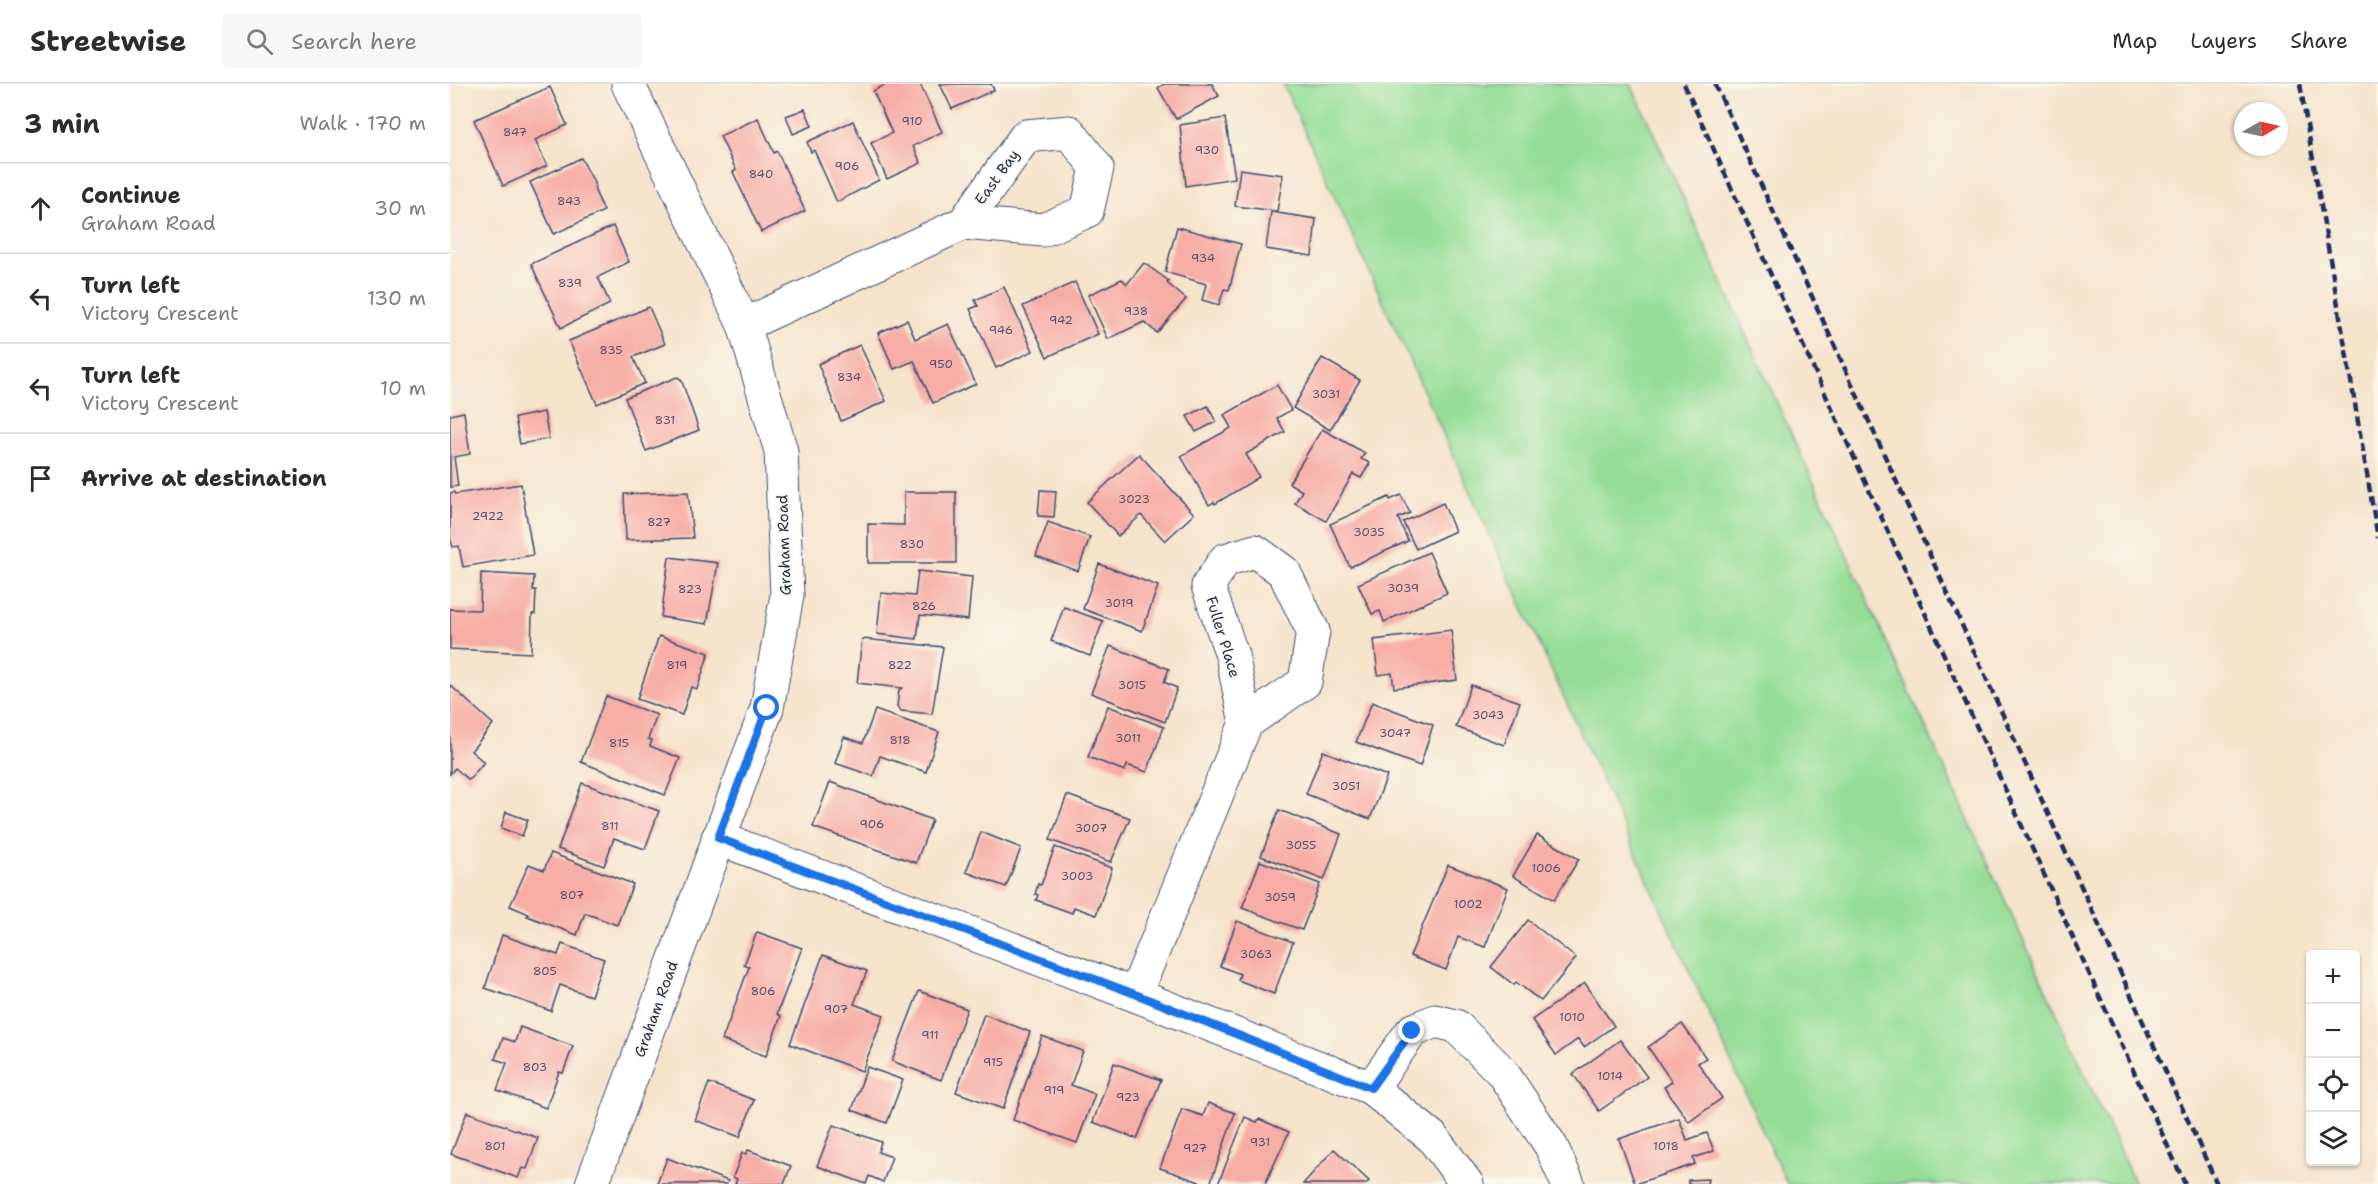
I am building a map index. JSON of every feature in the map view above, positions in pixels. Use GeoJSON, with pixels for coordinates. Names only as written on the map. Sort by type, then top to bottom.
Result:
{"type":"FeatureCollection","features":[{"type":"Feature","properties":{"kind":"street","name":"Graham Road"},"geometry":{"type":"LineString","coordinates":[[592,1184],[767,708],[787,595],[781,451],[744,325],[628,84]]}},
{"type":"Feature","properties":{"kind":"street"},"geometry":{"type":"LineString","coordinates":[[744,325],[964,223]]}},
{"type":"Feature","properties":{"kind":"street","name":"Fuller Place"},"geometry":{"type":"LineString","coordinates":[[1255,551],[1284,572],[1313,631],[1305,681],[1245,723],[1232,655],[1208,586],[1225,560],[1255,551]]}},
{"type":"Feature","properties":{"kind":"street"},"geometry":{"type":"LineString","coordinates":[[1135,994],[1245,723]]}},
{"type":"Feature","properties":{"kind":"street"},"geometry":{"type":"LineString","coordinates":[[718,838],[1135,994],[1371,1088],[1432,1137],[1467,1184]]}},
{"type":"Feature","properties":{"kind":"street"},"geometry":{"type":"LineString","coordinates":[[1371,1088],[1412,1031],[1435,1022],[1456,1026],[1502,1072],[1551,1146],[1568,1184]]}},
{"type":"Feature","properties":{"kind":"green space"},"geometry":{"type":"Polygon","coordinates":[[[1283,84],[1631,84],[2135,1184],[1787,1184],[1283,84]]]}},
{"type":"Feature","properties":{"kind":"building"},"geometry":{"type":"Polygon","coordinates":[[[887,84],[920,84],[942,132],[913,146],[921,163],[887,179],[871,143],[892,133],[873,91],[887,84]]]}},
{"type":"Feature","properties":{"kind":"building"},"geometry":{"type":"Polygon","coordinates":[[[940,84],[991,84],[994,90],[952,109],[940,84]]]}},
{"type":"Feature","properties":{"kind":"building"},"geometry":{"type":"Polygon","coordinates":[[[1164,84],[1212,84],[1219,96],[1176,119],[1158,88],[1164,84]]]}},
{"type":"Feature","properties":{"kind":"building"},"geometry":{"type":"Polygon","coordinates":[[[550,87],[567,125],[535,140],[547,166],[503,186],[474,120],[550,87]]]}},
{"type":"Feature","properties":{"kind":"building"},"geometry":{"type":"Polygon","coordinates":[[[805,109],[812,126],[793,134],[786,116],[805,109]]]}},
{"type":"Feature","properties":{"kind":"building"},"geometry":{"type":"Polygon","coordinates":[[[758,118],[774,153],[777,151],[805,211],[761,232],[733,172],[736,170],[720,136],[758,118]]]}},
{"type":"Feature","properties":{"kind":"building"},"geometry":{"type":"Polygon","coordinates":[[[1225,118],[1235,178],[1186,186],[1180,125],[1225,118]]]}},
{"type":"Feature","properties":{"kind":"building"},"geometry":{"type":"Polygon","coordinates":[[[853,121],[879,180],[837,202],[814,150],[811,152],[807,142],[853,121]]]}},
{"type":"Feature","properties":{"kind":"building"},"geometry":{"type":"Polygon","coordinates":[[[581,158],[594,182],[595,191],[604,211],[554,234],[530,182],[581,158]]]}},
{"type":"Feature","properties":{"kind":"building"},"geometry":{"type":"Polygon","coordinates":[[[1240,169],[1283,175],[1277,211],[1235,206],[1240,169]]]}},
{"type":"Feature","properties":{"kind":"building"},"geometry":{"type":"Polygon","coordinates":[[[1271,212],[1316,219],[1312,256],[1266,249],[1271,212]]]}},
{"type":"Feature","properties":{"kind":"building"},"geometry":{"type":"Polygon","coordinates":[[[613,226],[629,262],[598,277],[610,304],[561,328],[531,264],[613,226]]]}},
{"type":"Feature","properties":{"kind":"building"},"geometry":{"type":"Polygon","coordinates":[[[1177,227],[1241,244],[1229,290],[1224,289],[1219,305],[1202,300],[1206,284],[1165,272],[1177,227]]]}},
{"type":"Feature","properties":{"kind":"building"},"geometry":{"type":"Polygon","coordinates":[[[1144,263],[1169,281],[1167,283],[1186,299],[1157,333],[1144,322],[1108,339],[1088,295],[1122,279],[1127,284],[1144,263]]]}},
{"type":"Feature","properties":{"kind":"building"},"geometry":{"type":"Polygon","coordinates":[[[1075,282],[1098,334],[1047,357],[1023,306],[1075,282]]]}},
{"type":"Feature","properties":{"kind":"building"},"geometry":{"type":"Polygon","coordinates":[[[1004,287],[1033,351],[996,368],[970,309],[978,306],[975,300],[1004,287]]]}},
{"type":"Feature","properties":{"kind":"building"},"geometry":{"type":"Polygon","coordinates":[[[649,307],[665,344],[633,357],[645,383],[597,404],[569,341],[649,307]]]}},
{"type":"Feature","properties":{"kind":"building"},"geometry":{"type":"Polygon","coordinates":[[[907,320],[915,339],[948,324],[976,384],[933,403],[914,361],[894,369],[878,333],[907,320]]]}},
{"type":"Feature","properties":{"kind":"building"},"geometry":{"type":"Polygon","coordinates":[[[860,345],[886,401],[841,421],[818,364],[860,345]]]}},
{"type":"Feature","properties":{"kind":"building"},"geometry":{"type":"Polygon","coordinates":[[[1322,358],[1360,380],[1330,430],[1293,408],[1322,358]]]}},
{"type":"Feature","properties":{"kind":"building"},"geometry":{"type":"Polygon","coordinates":[[[677,377],[681,379],[699,430],[646,451],[625,398],[677,377]]]}},
{"type":"Feature","properties":{"kind":"building"},"geometry":{"type":"Polygon","coordinates":[[[1277,385],[1291,410],[1277,418],[1285,432],[1246,454],[1259,477],[1215,504],[1214,502],[1209,505],[1181,456],[1231,428],[1224,415],[1277,385]]]}},
{"type":"Feature","properties":{"kind":"building"},"geometry":{"type":"Polygon","coordinates":[[[1208,406],[1216,422],[1196,432],[1187,416],[1208,406]]]}},
{"type":"Feature","properties":{"kind":"building"},"geometry":{"type":"Polygon","coordinates":[[[464,412],[470,454],[454,457],[458,486],[450,487],[450,415],[464,412]]]}},
{"type":"Feature","properties":{"kind":"building"},"geometry":{"type":"Polygon","coordinates":[[[544,412],[549,439],[520,444],[515,418],[544,412]]]}},
{"type":"Feature","properties":{"kind":"building"},"geometry":{"type":"Polygon","coordinates":[[[1322,429],[1365,453],[1361,459],[1370,463],[1361,478],[1353,474],[1326,521],[1295,503],[1302,491],[1289,483],[1322,429]]]}},
{"type":"Feature","properties":{"kind":"building"},"geometry":{"type":"Polygon","coordinates":[[[1139,454],[1194,514],[1165,541],[1141,515],[1118,536],[1087,502],[1139,454]]]}},
{"type":"Feature","properties":{"kind":"building"},"geometry":{"type":"Polygon","coordinates":[[[521,484],[533,555],[463,567],[459,546],[453,547],[450,538],[450,493],[521,484]]]}},
{"type":"Feature","properties":{"kind":"building"},"geometry":{"type":"Polygon","coordinates":[[[1040,490],[1056,491],[1054,517],[1038,516],[1040,490]]]}},
{"type":"Feature","properties":{"kind":"building"},"geometry":{"type":"Polygon","coordinates":[[[688,492],[693,538],[626,540],[624,494],[688,492]]]}},
{"type":"Feature","properties":{"kind":"building"},"geometry":{"type":"Polygon","coordinates":[[[904,492],[956,492],[956,563],[868,563],[868,524],[904,525],[904,492]]]}},
{"type":"Feature","properties":{"kind":"building"},"geometry":{"type":"Polygon","coordinates":[[[1401,495],[1410,513],[1398,518],[1408,541],[1350,567],[1330,524],[1389,497],[1390,500],[1401,495]]]}},
{"type":"Feature","properties":{"kind":"building"},"geometry":{"type":"Polygon","coordinates":[[[1443,503],[1455,531],[1416,549],[1403,522],[1443,503]]]}},
{"type":"Feature","properties":{"kind":"building"},"geometry":{"type":"Polygon","coordinates":[[[1048,522],[1090,537],[1078,571],[1036,556],[1048,522]]]}},
{"type":"Feature","properties":{"kind":"building"},"geometry":{"type":"Polygon","coordinates":[[[1429,552],[1447,593],[1384,622],[1380,611],[1372,614],[1358,584],[1429,552]]]}},
{"type":"Feature","properties":{"kind":"building"},"geometry":{"type":"Polygon","coordinates":[[[669,557],[718,563],[707,624],[661,617],[669,557]]]}},
{"type":"Feature","properties":{"kind":"building"},"geometry":{"type":"Polygon","coordinates":[[[1099,564],[1158,586],[1142,631],[1083,609],[1099,564]]]}},
{"type":"Feature","properties":{"kind":"building"},"geometry":{"type":"Polygon","coordinates":[[[918,571],[972,577],[968,620],[920,615],[917,639],[877,634],[881,593],[915,596],[918,571]]]}},
{"type":"Feature","properties":{"kind":"building"},"geometry":{"type":"Polygon","coordinates":[[[481,573],[534,576],[533,590],[536,590],[535,614],[532,614],[531,653],[450,649],[450,609],[480,610],[481,573]]]}},
{"type":"Feature","properties":{"kind":"building"},"geometry":{"type":"Polygon","coordinates":[[[1064,607],[1103,621],[1090,656],[1051,641],[1064,607]]]}},
{"type":"Feature","properties":{"kind":"building"},"geometry":{"type":"Polygon","coordinates":[[[1451,630],[1457,680],[1394,688],[1392,673],[1378,675],[1374,640],[1451,630]]]}},
{"type":"Feature","properties":{"kind":"building"},"geometry":{"type":"Polygon","coordinates":[[[659,636],[709,653],[697,689],[691,687],[682,715],[637,699],[659,636]]]}},
{"type":"Feature","properties":{"kind":"building"},"geometry":{"type":"Polygon","coordinates":[[[862,639],[943,647],[932,714],[901,711],[897,706],[899,690],[902,688],[857,683],[862,639]]]}},
{"type":"Feature","properties":{"kind":"building"},"geometry":{"type":"Polygon","coordinates":[[[1110,646],[1169,669],[1164,682],[1177,688],[1165,722],[1091,693],[1110,646]]]}},
{"type":"Feature","properties":{"kind":"building"},"geometry":{"type":"Polygon","coordinates":[[[450,685],[493,724],[471,751],[484,762],[469,780],[455,768],[450,774],[450,685]]]}},
{"type":"Feature","properties":{"kind":"building"},"geometry":{"type":"Polygon","coordinates":[[[1471,685],[1520,702],[1504,745],[1456,727],[1471,685]]]}},
{"type":"Feature","properties":{"kind":"building"},"geometry":{"type":"Polygon","coordinates":[[[606,696],[657,715],[648,739],[652,740],[650,746],[680,758],[665,795],[581,762],[606,696]]]}},
{"type":"Feature","properties":{"kind":"building"},"geometry":{"type":"Polygon","coordinates":[[[1372,702],[1433,725],[1420,766],[1356,742],[1372,702]]]}},
{"type":"Feature","properties":{"kind":"building"},"geometry":{"type":"Polygon","coordinates":[[[1108,706],[1164,727],[1147,772],[1127,765],[1125,771],[1088,757],[1108,706]]]}},
{"type":"Feature","properties":{"kind":"building"},"geometry":{"type":"Polygon","coordinates":[[[875,710],[939,732],[926,772],[880,756],[873,776],[835,763],[844,737],[863,743],[875,710]]]}},
{"type":"Feature","properties":{"kind":"building"},"geometry":{"type":"Polygon","coordinates":[[[1323,751],[1387,776],[1370,819],[1306,794],[1323,751]]]}},
{"type":"Feature","properties":{"kind":"building"},"geometry":{"type":"Polygon","coordinates":[[[830,782],[932,820],[916,863],[813,827],[830,782]]]}},
{"type":"Feature","properties":{"kind":"building"},"geometry":{"type":"Polygon","coordinates":[[[582,783],[659,811],[645,849],[614,838],[604,866],[558,849],[582,783]]]}},
{"type":"Feature","properties":{"kind":"building"},"geometry":{"type":"Polygon","coordinates":[[[1067,795],[1130,818],[1111,862],[1050,840],[1067,795]]]}},
{"type":"Feature","properties":{"kind":"building"},"geometry":{"type":"Polygon","coordinates":[[[1279,810],[1341,834],[1324,880],[1261,856],[1279,810]]]}},
{"type":"Feature","properties":{"kind":"building"},"geometry":{"type":"Polygon","coordinates":[[[506,812],[528,820],[522,836],[501,828],[506,812]]]}},
{"type":"Feature","properties":{"kind":"building"},"geometry":{"type":"Polygon","coordinates":[[[981,832],[1021,848],[1006,887],[966,872],[981,832]]]}},
{"type":"Feature","properties":{"kind":"building"},"geometry":{"type":"Polygon","coordinates":[[[1537,835],[1579,859],[1554,900],[1513,876],[1537,835]]]}},
{"type":"Feature","properties":{"kind":"building"},"geometry":{"type":"Polygon","coordinates":[[[1055,847],[1112,868],[1096,915],[1074,907],[1072,913],[1036,900],[1038,884],[1041,885],[1055,847]]]}},
{"type":"Feature","properties":{"kind":"building"},"geometry":{"type":"Polygon","coordinates":[[[551,853],[633,884],[617,925],[585,913],[577,935],[527,916],[529,914],[510,906],[529,864],[544,870],[551,853]]]}},
{"type":"Feature","properties":{"kind":"building"},"geometry":{"type":"Polygon","coordinates":[[[1260,861],[1320,884],[1302,930],[1242,908],[1260,861]]]}},
{"type":"Feature","properties":{"kind":"building"},"geometry":{"type":"Polygon","coordinates":[[[1448,865],[1508,888],[1485,947],[1458,937],[1446,970],[1410,956],[1448,865]]]}},
{"type":"Feature","properties":{"kind":"building"},"geometry":{"type":"Polygon","coordinates":[[[1528,920],[1576,958],[1541,1001],[1516,982],[1514,985],[1491,967],[1528,920]]]}},
{"type":"Feature","properties":{"kind":"building"},"geometry":{"type":"Polygon","coordinates":[[[1237,921],[1293,942],[1274,994],[1238,980],[1240,974],[1220,966],[1237,921]]]}},
{"type":"Feature","properties":{"kind":"building"},"geometry":{"type":"Polygon","coordinates":[[[757,932],[802,948],[777,1014],[781,1016],[766,1056],[722,1040],[749,967],[744,965],[757,932]]]}},
{"type":"Feature","properties":{"kind":"building"},"geometry":{"type":"Polygon","coordinates":[[[502,935],[558,955],[562,944],[604,959],[591,996],[560,985],[551,1011],[485,988],[502,935]]]}},
{"type":"Feature","properties":{"kind":"building"},"geometry":{"type":"Polygon","coordinates":[[[823,955],[867,971],[854,1004],[884,1015],[862,1071],[790,1044],[823,955]]]}},
{"type":"Feature","properties":{"kind":"building"},"geometry":{"type":"Polygon","coordinates":[[[1585,983],[1614,1026],[1584,1047],[1578,1039],[1556,1055],[1532,1020],[1585,983]]]}},
{"type":"Feature","properties":{"kind":"building"},"geometry":{"type":"Polygon","coordinates":[[[919,991],[967,1009],[941,1080],[892,1061],[919,991]]]}},
{"type":"Feature","properties":{"kind":"building"},"geometry":{"type":"Polygon","coordinates":[[[984,1014],[1030,1032],[1003,1109],[956,1092],[984,1014]]]}},
{"type":"Feature","properties":{"kind":"building"},"geometry":{"type":"Polygon","coordinates":[[[1682,1024],[1706,1058],[1698,1063],[1722,1098],[1689,1122],[1664,1087],[1672,1082],[1648,1047],[1682,1024]]]}},
{"type":"Feature","properties":{"kind":"building"},"geometry":{"type":"Polygon","coordinates":[[[520,1027],[573,1046],[563,1073],[559,1072],[546,1108],[497,1090],[507,1063],[495,1059],[503,1038],[515,1042],[520,1027]]]}},
{"type":"Feature","properties":{"kind":"building"},"geometry":{"type":"Polygon","coordinates":[[[1042,1036],[1083,1051],[1071,1085],[1095,1094],[1077,1143],[1013,1120],[1042,1036]]]}},
{"type":"Feature","properties":{"kind":"building"},"geometry":{"type":"Polygon","coordinates":[[[1620,1040],[1647,1077],[1599,1111],[1573,1074],[1620,1040]]]}},
{"type":"Feature","properties":{"kind":"building"},"geometry":{"type":"Polygon","coordinates":[[[1114,1063],[1161,1080],[1137,1139],[1093,1122],[1114,1063]]]}},
{"type":"Feature","properties":{"kind":"building"},"geometry":{"type":"Polygon","coordinates":[[[867,1067],[903,1080],[887,1123],[852,1110],[867,1067]]]}},
{"type":"Feature","properties":{"kind":"building"},"geometry":{"type":"Polygon","coordinates":[[[709,1083],[754,1100],[740,1137],[695,1120],[709,1083]]]}},
{"type":"Feature","properties":{"kind":"building"},"geometry":{"type":"Polygon","coordinates":[[[1208,1103],[1235,1113],[1210,1184],[1205,1184],[1160,1168],[1182,1109],[1203,1116],[1208,1103]]]}},
{"type":"Feature","properties":{"kind":"building"},"geometry":{"type":"Polygon","coordinates":[[[467,1112],[538,1138],[527,1169],[522,1168],[518,1178],[451,1154],[467,1112]]]}},
{"type":"Feature","properties":{"kind":"building"},"geometry":{"type":"Polygon","coordinates":[[[1245,1117],[1257,1122],[1259,1119],[1289,1132],[1265,1184],[1218,1184],[1245,1117]]]}},
{"type":"Feature","properties":{"kind":"building"},"geometry":{"type":"Polygon","coordinates":[[[1679,1118],[1687,1140],[1707,1133],[1714,1151],[1693,1158],[1695,1164],[1635,1184],[1619,1139],[1679,1118]]]}},
{"type":"Feature","properties":{"kind":"building"},"geometry":{"type":"Polygon","coordinates":[[[833,1125],[881,1142],[878,1152],[892,1157],[883,1182],[869,1176],[866,1184],[817,1166],[833,1125]]]}},
{"type":"Feature","properties":{"kind":"building"},"geometry":{"type":"Polygon","coordinates":[[[1334,1149],[1369,1181],[1366,1184],[1303,1184],[1334,1149]]]}},
{"type":"Feature","properties":{"kind":"building"},"geometry":{"type":"Polygon","coordinates":[[[748,1150],[791,1166],[784,1184],[735,1184],[737,1179],[733,1177],[742,1153],[746,1154],[748,1150]]]}},
{"type":"Feature","properties":{"kind":"building"},"geometry":{"type":"Polygon","coordinates":[[[667,1158],[728,1181],[727,1184],[657,1184],[667,1158]]]}},
{"type":"Feature","properties":{"kind":"building"},"geometry":{"type":"Polygon","coordinates":[[[1708,1179],[1707,1184],[1688,1184],[1688,1180],[1708,1179]]]}},
{"type":"Feature","properties":{"kind":"railway"},"geometry":{"type":"LineString","coordinates":[[1684,84],[2185,1184]]}},
{"type":"Feature","properties":{"kind":"railway"},"geometry":{"type":"LineString","coordinates":[[1715,84],[2217,1184]]}},
{"type":"Feature","properties":{"kind":"railway"},"geometry":{"type":"LineString","coordinates":[[2300,84],[2378,538]]}},
{"type":"Feature","properties":{"kind":"route"},"geometry":{"type":"LineString","coordinates":[[767,708],[718,838],[1135,994],[1371,1088],[1412,1031]]}}]}
